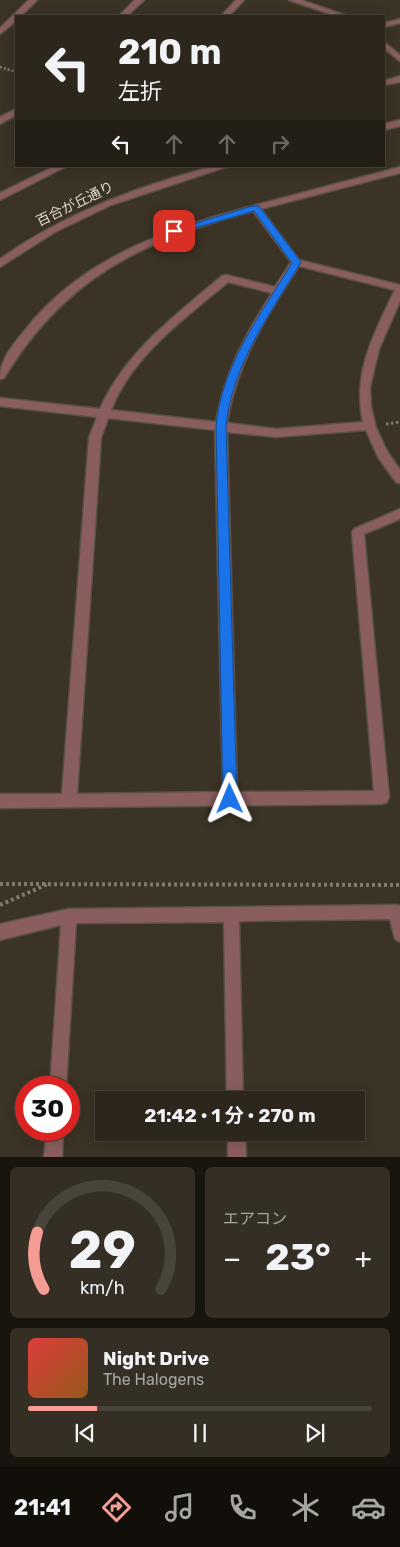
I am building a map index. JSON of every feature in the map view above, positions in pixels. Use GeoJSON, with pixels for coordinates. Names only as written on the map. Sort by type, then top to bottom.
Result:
{"type":"FeatureCollection","features":[{"type":"Feature","properties":{"kind":"street"},"geometry":{"type":"LineString","coordinates":[[18,15],[33,0]]}},
{"type":"Feature","properties":{"kind":"street"},"geometry":{"type":"LineString","coordinates":[[124,15],[140,0]]}},
{"type":"Feature","properties":{"kind":"street"},"geometry":{"type":"LineString","coordinates":[[226,15],[240,0]]}},
{"type":"Feature","properties":{"kind":"street"},"geometry":{"type":"LineString","coordinates":[[293,0],[329,14]]}},
{"type":"Feature","properties":{"kind":"street"},"geometry":{"type":"LineString","coordinates":[[0,32],[15,17]]}},
{"type":"Feature","properties":{"kind":"street"},"geometry":{"type":"LineString","coordinates":[[385,25],[400,21]]}},
{"type":"Feature","properties":{"kind":"street"},"geometry":{"type":"LineString","coordinates":[[385,45],[400,59]]}},
{"type":"Feature","properties":{"kind":"street"},"geometry":{"type":"LineString","coordinates":[[385,83],[400,79]]}},
{"type":"Feature","properties":{"kind":"street"},"geometry":{"type":"LineString","coordinates":[[3,119],[15,113]]}},
{"type":"Feature","properties":{"kind":"street"},"geometry":{"type":"LineString","coordinates":[[3,119],[15,125]]}},
{"type":"Feature","properties":{"kind":"street"},"geometry":{"type":"LineString","coordinates":[[385,127],[400,123]]}},
{"type":"Feature","properties":{"kind":"street"},"geometry":{"type":"LineString","coordinates":[[0,198],[61,167]]}},
{"type":"Feature","properties":{"kind":"street","name":"百合が丘通り"},"geometry":{"type":"LineString","coordinates":[[0,264],[44,233],[101,204],[160,184],[222,167]]}},
{"type":"Feature","properties":{"kind":"street"},"geometry":{"type":"LineString","coordinates":[[0,375],[10,356],[58,302],[109,263],[141,246],[174,231],[400,170]]}},
{"type":"Feature","properties":{"kind":"street"},"geometry":{"type":"LineString","coordinates":[[256,208],[296,262],[400,289],[371,350],[365,372],[364,393],[369,426],[380,451],[400,479]]}},
{"type":"Feature","properties":{"kind":"street"},"geometry":{"type":"LineString","coordinates":[[230,799],[221,426],[223,401],[237,363],[296,262]]}},
{"type":"Feature","properties":{"kind":"street"},"geometry":{"type":"LineString","coordinates":[[69,800],[96,438],[104,414],[114,392],[129,370],[156,338],[226,278],[278,291]]}},
{"type":"Feature","properties":{"kind":"street"},"geometry":{"type":"LineString","coordinates":[[0,402],[276,433],[369,426]]}},
{"type":"Feature","properties":{"kind":"street"},"geometry":{"type":"LineString","coordinates":[[0,801],[382,797],[358,532],[400,514]]}},
{"type":"Feature","properties":{"kind":"street"},"geometry":{"type":"LineString","coordinates":[[0,932],[70,916],[397,912],[400,934]]}},
{"type":"Feature","properties":{"kind":"street"},"geometry":{"type":"LineString","coordinates":[[231,913],[235,1091]]}},
{"type":"Feature","properties":{"kind":"street"},"geometry":{"type":"LineString","coordinates":[[59,1076],[70,916]]}},
{"type":"Feature","properties":{"kind":"street"},"geometry":{"type":"LineString","coordinates":[[53,1157],[54,1141]]}},
{"type":"Feature","properties":{"kind":"street"},"geometry":{"type":"LineString","coordinates":[[236,1141],[237,1157]]}},
{"type":"Feature","properties":{"kind":"path"},"geometry":{"type":"LineString","coordinates":[[0,67],[15,72]]}},
{"type":"Feature","properties":{"kind":"path"},"geometry":{"type":"LineString","coordinates":[[0,905],[50,883]]}},
{"type":"Feature","properties":{"kind":"path"},"geometry":{"type":"LineString","coordinates":[[0,884],[400,885]]}},
{"type":"Feature","properties":{"kind":"route"},"geometry":{"type":"LineString","coordinates":[[174,231],[256,208],[296,262],[237,363],[223,401],[221,426],[230,799]]}}]}
